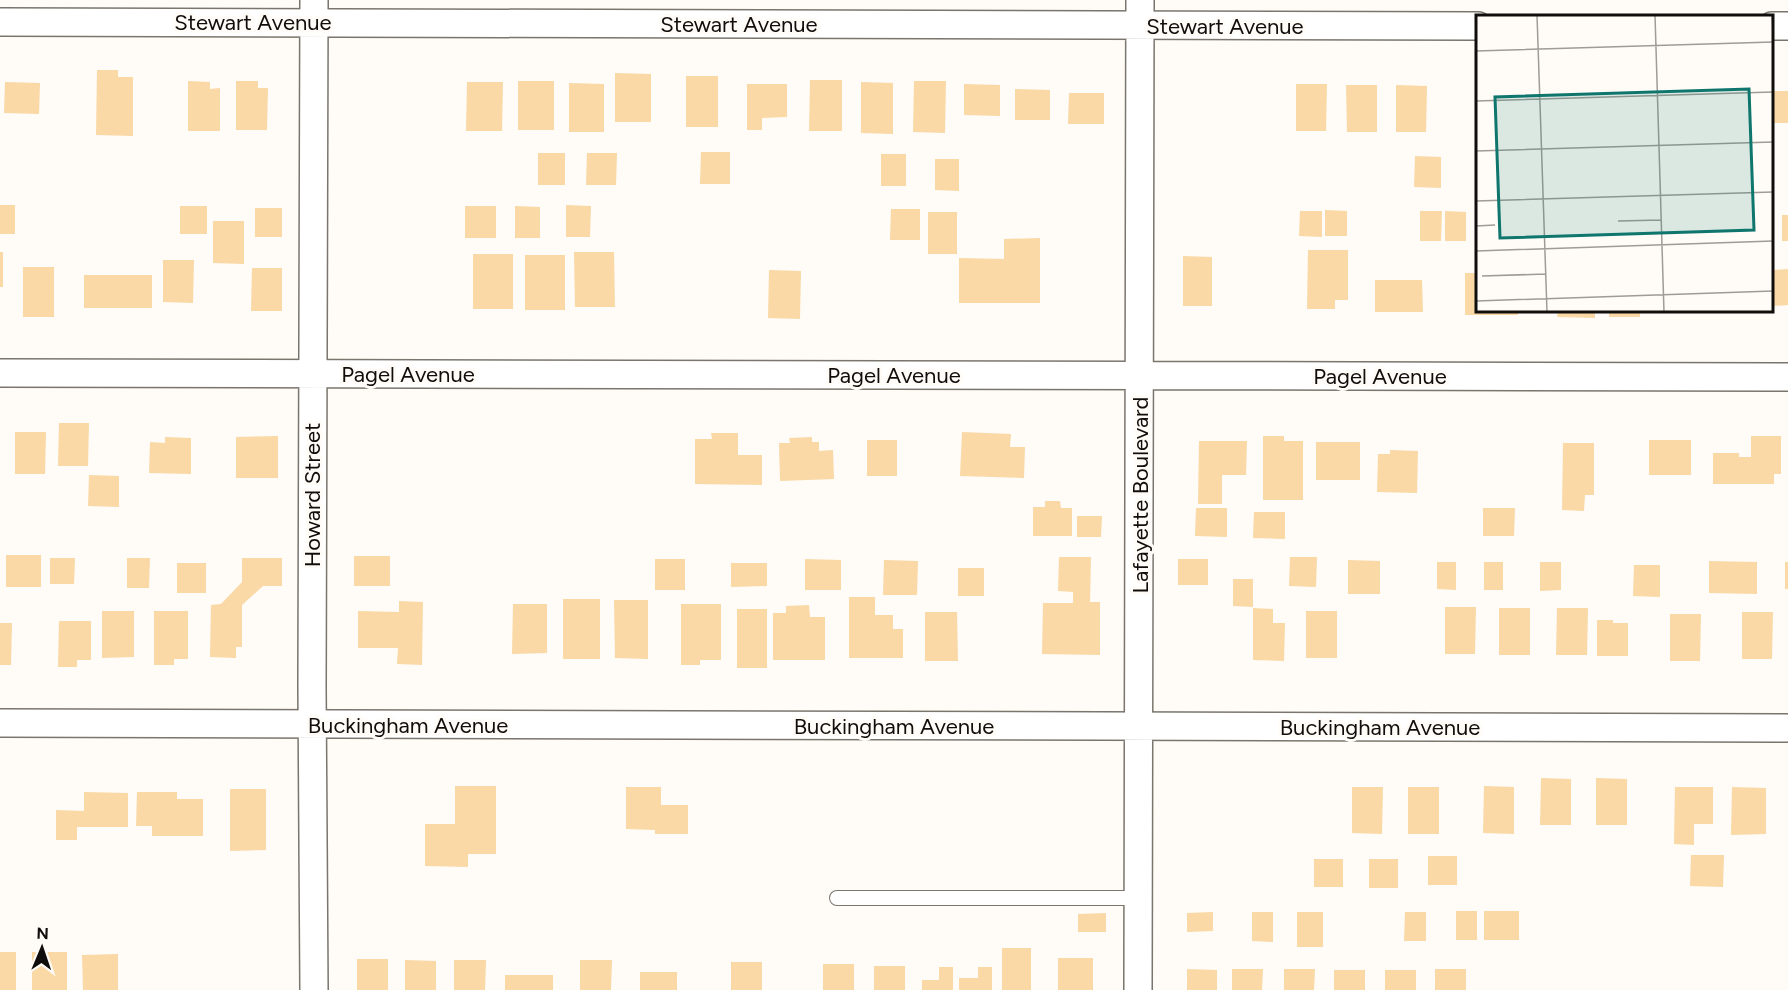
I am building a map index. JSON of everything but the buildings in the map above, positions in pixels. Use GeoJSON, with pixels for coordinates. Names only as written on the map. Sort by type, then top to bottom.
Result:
{"type":"FeatureCollection","features":[{"type":"Feature","properties":{"kind":"street","name":"Stewart Avenue"},"geometry":{"type":"LineString","coordinates":[[0,22],[314,11],[1140,13],[1476,26]]}},
{"type":"Feature","properties":{"kind":"street","name":"Howard Street"},"geometry":{"type":"LineString","coordinates":[[314,11],[312,374],[314,990]]}},
{"type":"Feature","properties":{"kind":"street","name":"Lafayette Boulevard"},"geometry":{"type":"LineString","coordinates":[[1138,990],[1140,13]]}},
{"type":"Feature","properties":{"kind":"street","name":"Pagel Avenue"},"geometry":{"type":"LineString","coordinates":[[0,373],[1788,377]]}},
{"type":"Feature","properties":{"kind":"street","name":"Buckingham Avenue"},"geometry":{"type":"LineString","coordinates":[[0,723],[1788,728]]}},
{"type":"Feature","properties":{"kind":"lane"},"geometry":{"type":"LineString","coordinates":[[837,898],[1139,898]]}}]}
